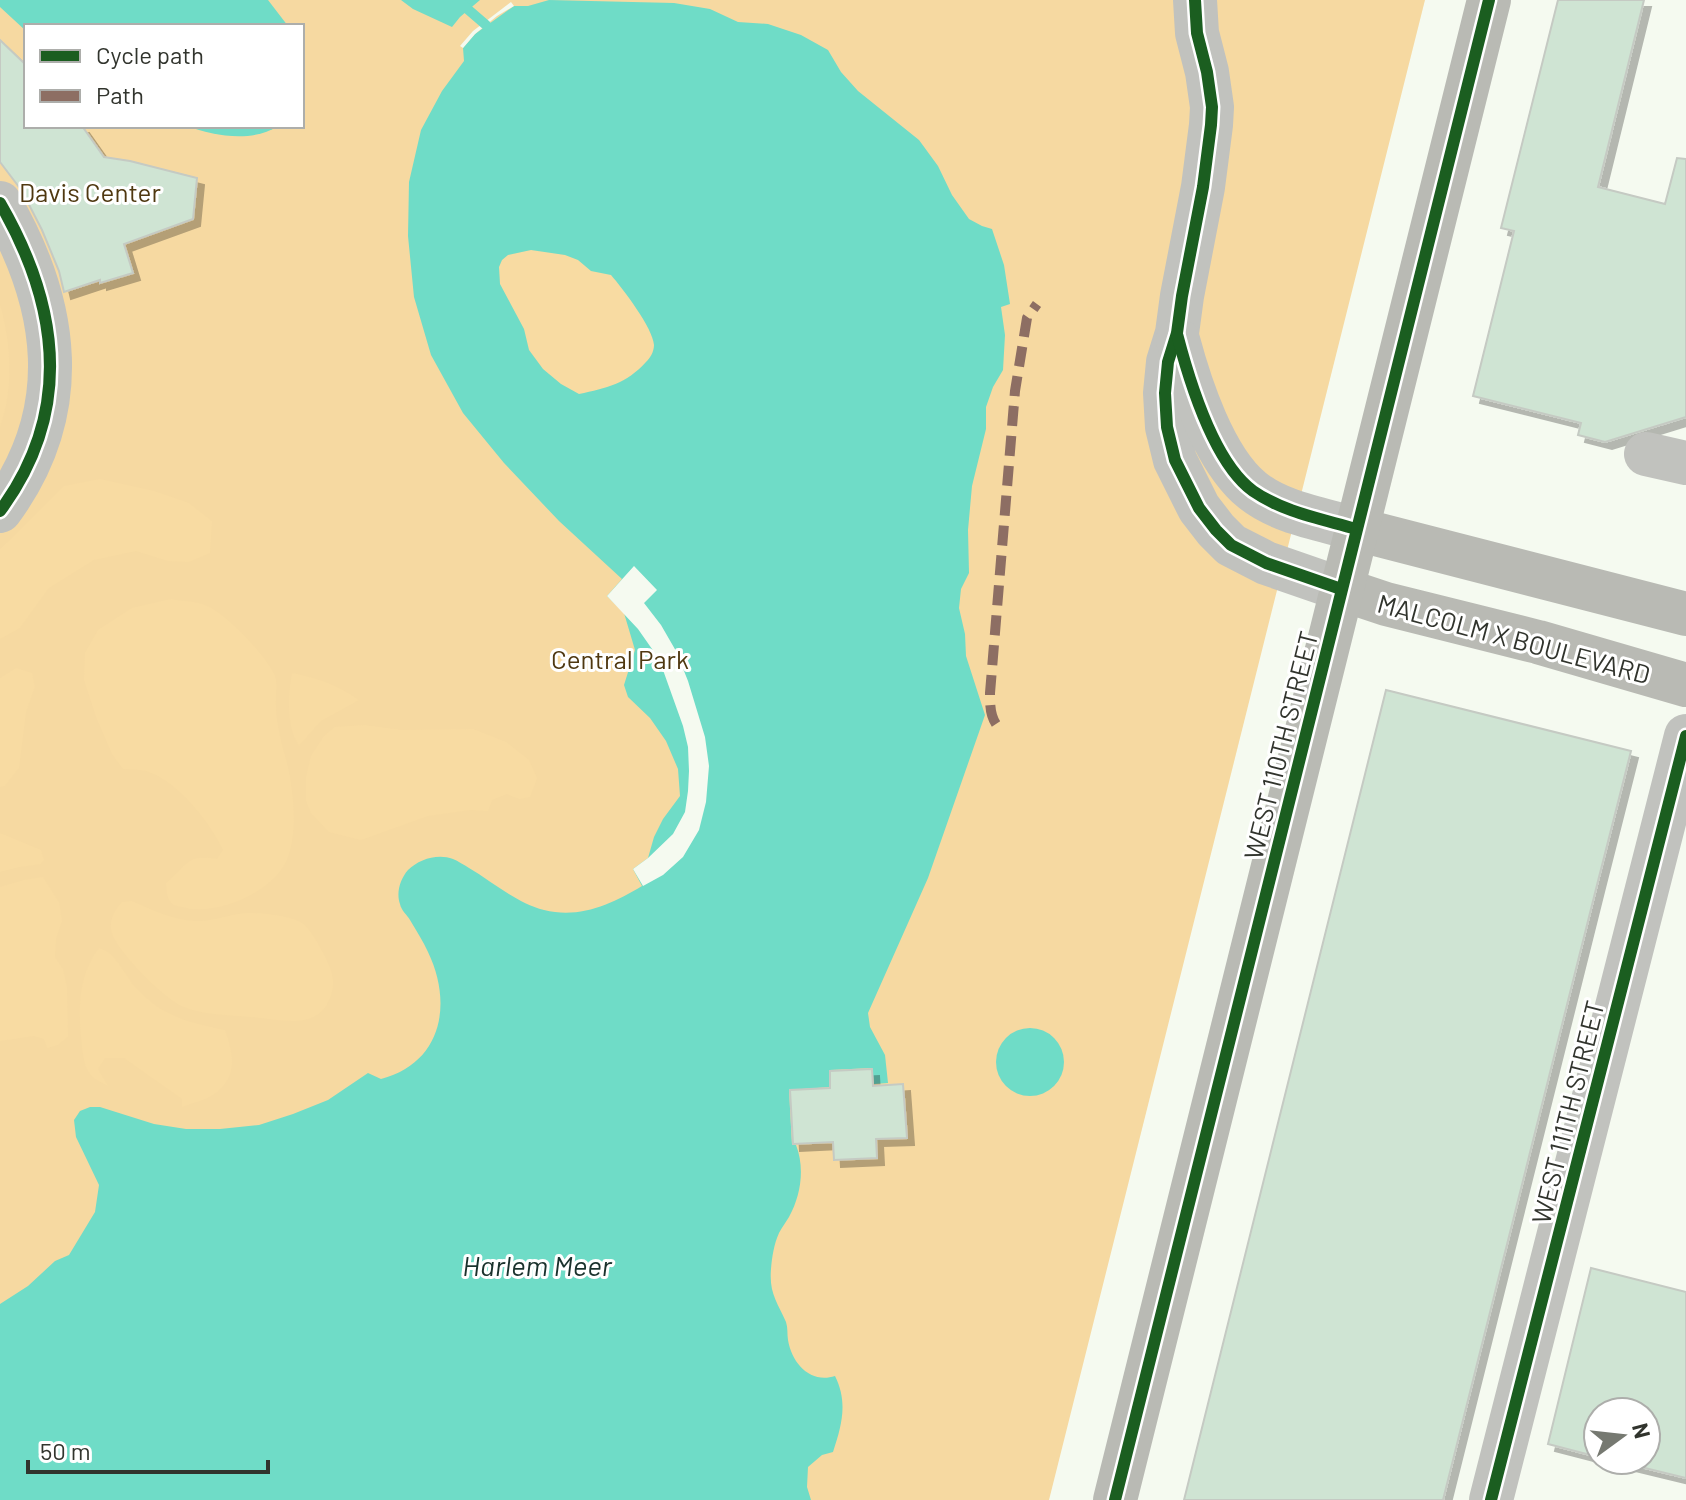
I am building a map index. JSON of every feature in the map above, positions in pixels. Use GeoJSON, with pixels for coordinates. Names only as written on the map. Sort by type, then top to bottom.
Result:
{"type":"FeatureCollection","features":[{"type":"Feature","properties":{"kind":"main road","name":"WEST 110TH STREET"},"geometry":{"type":"LineString","coordinates":[[1115,1500],[1489,0]]}},
{"type":"Feature","properties":{"kind":"main road"},"geometry":{"type":"LineString","coordinates":[[1356,529],[1686,614]]}},
{"type":"Feature","properties":{"kind":"main road","name":"MALCOLM X BOULEVARD"},"geometry":{"type":"LineString","coordinates":[[1341,589],[1686,685]]}},
{"type":"Feature","properties":{"kind":"street"},"geometry":{"type":"LineString","coordinates":[[1196,17],[1212,116],[1208,157],[1177,333],[1168,362],[1165,393],[1167,427],[1175,460],[1199,508],[1231,545],[1248,555],[1341,589]]}},
{"type":"Feature","properties":{"kind":"street"},"geometry":{"type":"LineString","coordinates":[[0,203],[23,245],[44,304],[50,371],[41,431],[31,459],[0,511]]}},
{"type":"Feature","properties":{"kind":"street"},"geometry":{"type":"LineString","coordinates":[[1177,333],[1186,372],[1200,406],[1238,477],[1253,491],[1282,506],[1356,529]]}},
{"type":"Feature","properties":{"kind":"street","name":"WEST 111TH STREET"},"geometry":{"type":"LineString","coordinates":[[1491,1500],[1686,736]]}},
{"type":"Feature","properties":{"kind":"green space","name":"Central Park"},"geometry":{"type":"Polygon","coordinates":[[[0,0],[1425,0],[1049,1500],[0,1500],[0,0]]]}},
{"type":"Feature","properties":{"kind":"shaded area"},"geometry":{"type":"Polygon","coordinates":[[[531,250],[565,255],[578,260],[591,271],[611,275],[637,309],[652,338],[653,352],[639,369],[616,384],[579,395],[543,369],[529,349],[524,329],[500,284],[499,267],[502,260],[508,255],[531,250]]]}},
{"type":"Feature","properties":{"kind":"shaded area"},"geometry":{"type":"Polygon","coordinates":[[[0,304],[7,334],[9,381],[0,427],[0,304]]]}},
{"type":"Feature","properties":{"kind":"shaded area"},"geometry":{"type":"Polygon","coordinates":[[[100,479],[154,491],[189,503],[212,521],[210,553],[189,562],[168,561],[136,551],[94,560],[49,588],[20,628],[0,639],[0,549],[64,486],[100,479]]]}},
{"type":"Feature","properties":{"kind":"shaded area"},"geometry":{"type":"Polygon","coordinates":[[[171,599],[211,608],[243,634],[270,667],[276,679],[277,721],[291,782],[293,837],[282,869],[259,890],[214,908],[186,908],[171,903],[166,883],[193,860],[217,859],[223,850],[217,839],[192,804],[171,784],[149,772],[123,769],[112,754],[84,680],[85,653],[98,630],[132,608],[171,599]]]}},
{"type":"Feature","properties":{"kind":"shaded area"},"geometry":{"type":"Polygon","coordinates":[[[16,668],[32,673],[35,687],[26,712],[19,768],[5,786],[0,787],[0,678],[16,668]]]}},
{"type":"Feature","properties":{"kind":"shaded area"},"geometry":{"type":"Polygon","coordinates":[[[292,673],[327,683],[359,700],[321,721],[299,746],[290,720],[292,673]]]}},
{"type":"Feature","properties":{"kind":"shaded area"},"geometry":{"type":"Polygon","coordinates":[[[364,725],[402,730],[473,729],[506,742],[529,760],[537,778],[530,797],[519,799],[507,794],[492,800],[488,811],[470,810],[428,816],[361,840],[329,832],[311,813],[306,801],[306,777],[311,756],[324,736],[335,727],[364,725]]]}},
{"type":"Feature","properties":{"kind":"shaded area"},"geometry":{"type":"Polygon","coordinates":[[[0,833],[41,850],[44,860],[41,864],[0,872],[0,833]]]}},
{"type":"Feature","properties":{"kind":"shaded area"},"geometry":{"type":"Polygon","coordinates":[[[43,877],[59,902],[62,921],[56,939],[55,957],[63,969],[67,987],[68,1037],[58,1045],[47,1048],[44,1039],[34,1036],[0,1041],[0,887],[43,877]]]}},
{"type":"Feature","properties":{"kind":"shaded area"},"geometry":{"type":"Polygon","coordinates":[[[132,901],[187,920],[209,920],[249,913],[276,915],[302,923],[328,963],[333,980],[330,998],[316,1016],[296,1021],[200,1012],[184,1007],[165,995],[141,972],[114,938],[111,925],[114,914],[122,902],[132,901]]]}},
{"type":"Feature","properties":{"kind":"shaded area"},"geometry":{"type":"Polygon","coordinates":[[[99,948],[110,954],[136,988],[155,1005],[180,1018],[225,1030],[232,1066],[227,1081],[213,1095],[182,1107],[182,1099],[124,1058],[105,1058],[98,1069],[108,1086],[90,1074],[82,1046],[81,995],[86,970],[99,948]]]}},
{"type":"Feature","properties":{"kind":"water"},"geometry":{"type":"Polygon","coordinates":[[[0,0],[268,0],[286,24],[24,24],[24,29],[0,7],[0,0]]]}},
{"type":"Feature","properties":{"kind":"water"},"geometry":{"type":"Polygon","coordinates":[[[401,0],[480,0],[452,27],[401,0]]]}},
{"type":"Feature","properties":{"kind":"water","name":"Harlem Meer"},"geometry":{"type":"Polygon","coordinates":[[[549,0],[674,3],[710,9],[738,22],[768,24],[801,35],[828,50],[841,72],[858,91],[919,140],[969,219],[992,229],[1004,265],[1010,304],[1001,307],[1005,335],[1003,370],[986,407],[986,429],[972,486],[968,530],[969,573],[961,589],[959,608],[966,656],[985,715],[928,878],[868,1013],[870,1027],[885,1055],[888,1083],[874,1084],[872,1068],[830,1070],[830,1087],[789,1090],[792,1145],[796,1145],[799,1154],[800,1181],[793,1209],[776,1242],[771,1264],[771,1285],[786,1322],[790,1349],[798,1364],[818,1377],[835,1376],[839,1386],[842,1414],[833,1452],[822,1455],[808,1467],[807,1487],[811,1500],[0,1500],[0,1304],[28,1286],[55,1261],[69,1255],[95,1212],[99,1185],[76,1137],[74,1120],[80,1111],[100,1107],[154,1124],[186,1129],[259,1125],[328,1100],[368,1073],[381,1079],[402,1071],[418,1060],[429,1045],[437,1029],[440,1011],[436,972],[399,900],[400,886],[408,870],[429,858],[447,857],[534,907],[570,913],[595,908],[642,886],[633,869],[648,858],[663,819],[680,796],[678,769],[666,741],[650,718],[628,697],[624,685],[635,650],[624,613],[607,596],[622,579],[559,521],[504,463],[463,413],[431,355],[414,297],[408,236],[409,182],[421,130],[442,91],[464,61],[463,48],[475,34],[514,6],[549,0]],[[531,250],[508,255],[499,267],[500,284],[524,329],[529,350],[543,369],[579,394],[607,387],[631,375],[649,359],[654,345],[643,319],[611,275],[591,271],[578,260],[531,250]]]}},
{"type":"Feature","properties":{"kind":"water"},"geometry":{"type":"Polygon","coordinates":[[[193,128],[274,128],[245,136],[209,133],[193,128]]]}},
{"type":"Feature","properties":{"kind":"water"},"geometry":{"type":"Polygon","coordinates":[[[1030,1028],[1054,1038],[1064,1062],[1054,1086],[1030,1096],[1006,1086],[996,1062],[1006,1038],[1030,1028]]]}},
{"type":"Feature","properties":{"kind":"pier"},"geometry":{"type":"Polygon","coordinates":[[[511,2],[514,6],[475,34],[463,48],[460,46],[473,31],[511,2]]]}},
{"type":"Feature","properties":{"kind":"pier"},"geometry":{"type":"Polygon","coordinates":[[[634,566],[657,590],[644,603],[676,651],[688,681],[705,737],[709,766],[706,802],[699,830],[683,857],[663,875],[643,886],[633,869],[673,834],[685,812],[689,771],[683,726],[663,670],[638,629],[607,596],[634,566]]]}},
{"type":"Feature","properties":{"kind":"building"},"geometry":{"type":"Polygon","coordinates":[[[1558,0],[1644,0],[1598,187],[1665,204],[1677,158],[1686,159],[1686,417],[1605,442],[1578,435],[1581,423],[1473,396],[1514,231],[1501,228],[1558,0]]]}},
{"type":"Feature","properties":{"kind":"building","name":"Davis Center"},"geometry":{"type":"Polygon","coordinates":[[[0,40],[24,63],[24,128],[83,128],[104,157],[197,178],[193,219],[124,244],[133,273],[64,292],[42,230],[22,191],[0,162],[0,40]]]}},
{"type":"Feature","properties":{"kind":"building"},"geometry":{"type":"Polygon","coordinates":[[[1386,690],[1631,751],[1443,1500],[1184,1500],[1386,690]]]}},
{"type":"Feature","properties":{"kind":"building"},"geometry":{"type":"Polygon","coordinates":[[[872,1069],[873,1086],[903,1084],[907,1138],[876,1139],[877,1158],[834,1160],[833,1142],[793,1144],[790,1090],[830,1088],[830,1071],[872,1069]]]}},
{"type":"Feature","properties":{"kind":"building"},"geometry":{"type":"Polygon","coordinates":[[[1591,1268],[1686,1292],[1686,1478],[1662,1472],[1662,1396],[1582,1396],[1582,1453],[1548,1444],[1591,1268]]]}},
{"type":"Feature","properties":{"kind":"waterway"},"geometry":{"type":"LineString","coordinates":[[457,0],[486,25]]}},
{"type":"Feature","properties":{"kind":"marked path"},"geometry":{"type":"LineString","coordinates":[[996,724],[991,713],[990,693],[1015,391],[1027,318],[1037,304]]}},
{"type":"Feature","properties":{"kind":"cycle path"},"geometry":{"type":"LineString","coordinates":[[1195,0],[1197,33],[1212,107],[1203,187],[1177,333],[1168,362],[1165,393],[1167,427],[1175,460],[1199,508],[1231,545],[1266,563],[1341,589]]}},
{"type":"Feature","properties":{"kind":"cycle path"},"geometry":{"type":"LineString","coordinates":[[1115,1500],[1489,0]]}},
{"type":"Feature","properties":{"kind":"cycle path"},"geometry":{"type":"LineString","coordinates":[[0,203],[20,241],[35,280],[45,319],[50,358],[48,396],[40,435],[24,473],[0,511]]}},
{"type":"Feature","properties":{"kind":"cycle path"},"geometry":{"type":"LineString","coordinates":[[1177,334],[1204,419],[1226,461],[1239,478],[1253,491],[1277,504],[1356,529]]}},
{"type":"Feature","properties":{"kind":"cycle path"},"geometry":{"type":"LineString","coordinates":[[1491,1500],[1686,736]]}}]}
